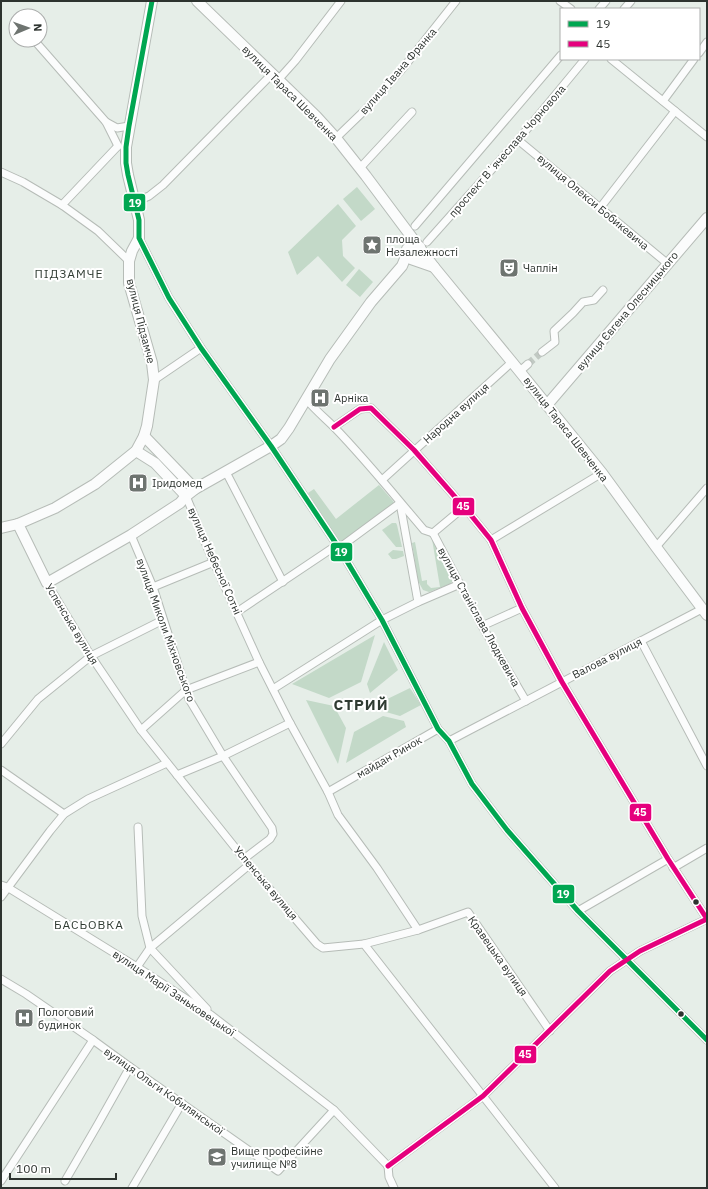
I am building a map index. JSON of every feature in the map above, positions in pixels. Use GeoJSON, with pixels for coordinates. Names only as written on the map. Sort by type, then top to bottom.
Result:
{"type":"FeatureCollection","features":[{"type":"Feature","properties":{"kind":"main road"},"geometry":{"type":"LineString","coordinates":[[139,238],[139,220],[122,146],[129,126],[152,1]]}},
{"type":"Feature","properties":{"kind":"main road","name":"вулиця Тараса Шевченка"},"geometry":{"type":"LineString","coordinates":[[197,1],[316,116],[336,138],[404,227],[423,245],[434,267],[602,473],[704,612]]}},
{"type":"Feature","properties":{"kind":"main road","name":"вулиця Євгена Олесницького"},"geometry":{"type":"LineString","coordinates":[[547,405],[707,218]]}},
{"type":"Feature","properties":{"kind":"main road"},"geometry":{"type":"LineString","coordinates":[[404,227],[411,256]]}},
{"type":"Feature","properties":{"kind":"main road","name":"вулиця Підзамче"},"geometry":{"type":"LineString","coordinates":[[136,451],[144,436],[147,426],[154,380],[152,363],[129,283],[129,261],[132,251],[139,238]]}},
{"type":"Feature","properties":{"kind":"main road"},"geometry":{"type":"LineString","coordinates":[[48,583],[180,503],[195,489],[281,440],[330,359],[371,302],[411,256],[410,247],[423,245]]}},
{"type":"Feature","properties":{"kind":"main road"},"geometry":{"type":"LineString","coordinates":[[411,256],[434,267]]}},
{"type":"Feature","properties":{"kind":"main road","name":"вулиця Небесної Сотні"},"geometry":{"type":"LineString","coordinates":[[144,436],[195,489]]}},
{"type":"Feature","properties":{"kind":"main road"},"geometry":{"type":"LineString","coordinates":[[1,528],[18,524],[55,508],[73,498],[95,484],[136,451]]}},
{"type":"Feature","properties":{"kind":"main road","name":"вулиця Небесної Сотні"},"geometry":{"type":"LineString","coordinates":[[136,451],[155,463],[186,496]]}},
{"type":"Feature","properties":{"kind":"main road","name":"Успенська вулиця"},"geometry":{"type":"LineString","coordinates":[[18,524],[48,583]]}},
{"type":"Feature","properties":{"kind":"street"},"geometry":{"type":"LineString","coordinates":[[135,202],[149,196],[163,185],[275,77],[295,61],[341,1]]}},
{"type":"Feature","properties":{"kind":"street","name":"вулиця Івана Франка"},"geometry":{"type":"LineString","coordinates":[[336,138],[366,109],[403,68],[456,1]]}},
{"type":"Feature","properties":{"kind":"street"},"geometry":{"type":"LineString","coordinates":[[560,1],[570,8]]}},
{"type":"Feature","properties":{"kind":"street"},"geometry":{"type":"LineString","coordinates":[[700,52],[707,42]]}},
{"type":"Feature","properties":{"kind":"street"},"geometry":{"type":"LineString","coordinates":[[41,48],[106,122],[122,146],[62,205]]}},
{"type":"Feature","properties":{"kind":"street","name":"проспект Вʼячеслава Чорновола"},"geometry":{"type":"LineString","coordinates":[[415,226],[560,56]]}},
{"type":"Feature","properties":{"kind":"street","name":"проспект Вʼячеслава Чорновола"},"geometry":{"type":"LineString","coordinates":[[423,245],[518,140],[584,60]]}},
{"type":"Feature","properties":{"kind":"street"},"geometry":{"type":"LineString","coordinates":[[612,60],[707,137]]}},
{"type":"Feature","properties":{"kind":"street"},"geometry":{"type":"LineString","coordinates":[[663,101],[693,60]]}},
{"type":"Feature","properties":{"kind":"street"},"geometry":{"type":"LineString","coordinates":[[360,168],[412,112]]}},
{"type":"Feature","properties":{"kind":"street"},"geometry":{"type":"LineString","coordinates":[[600,208],[675,112]]}},
{"type":"Feature","properties":{"kind":"street"},"geometry":{"type":"LineString","coordinates":[[106,122],[117,128],[129,126]]}},
{"type":"Feature","properties":{"kind":"street","name":"вулиця Олекси Бобикевича"},"geometry":{"type":"LineString","coordinates":[[518,140],[668,264]]}},
{"type":"Feature","properties":{"kind":"street"},"geometry":{"type":"LineString","coordinates":[[1,172],[23,182],[62,205],[98,231],[129,261]]}},
{"type":"Feature","properties":{"kind":"street"},"geometry":{"type":"LineString","coordinates":[[139,238],[169,298],[201,348],[271,446],[338,547],[382,620],[438,729],[449,741],[472,784],[508,830],[578,911],[707,1040]]}},
{"type":"Feature","properties":{"kind":"street"},"geometry":{"type":"LineString","coordinates":[[542,352],[555,342],[554,332],[583,302],[594,300],[603,290]]}},
{"type":"Feature","properties":{"kind":"street"},"geometry":{"type":"LineString","coordinates":[[154,380],[201,348]]}},
{"type":"Feature","properties":{"kind":"street","name":"Народна вулиця"},"geometry":{"type":"LineString","coordinates":[[382,480],[512,362]]}},
{"type":"Feature","properties":{"kind":"street"},"geometry":{"type":"LineString","coordinates":[[520,371],[528,364]]}},
{"type":"Feature","properties":{"kind":"street"},"geometry":{"type":"LineString","coordinates":[[306,399],[382,480],[424,530],[433,533],[464,507]]}},
{"type":"Feature","properties":{"kind":"street"},"geometry":{"type":"LineString","coordinates":[[334,428],[360,409],[371,408],[414,450],[491,540],[522,608],[562,682],[673,868],[707,919],[640,951],[610,971],[483,1096],[388,1166],[389,1177],[394,1188]]}},
{"type":"Feature","properties":{"kind":"street"},"geometry":{"type":"LineString","coordinates":[[226,472],[283,582]]}},
{"type":"Feature","properties":{"kind":"street"},"geometry":{"type":"LineString","coordinates":[[491,540],[602,473]]}},
{"type":"Feature","properties":{"kind":"street"},"geometry":{"type":"LineString","coordinates":[[656,547],[707,488]]}},
{"type":"Feature","properties":{"kind":"street","name":"вулиця Небесної Сотні"},"geometry":{"type":"LineString","coordinates":[[186,496],[214,562],[272,688]]}},
{"type":"Feature","properties":{"kind":"street"},"geometry":{"type":"LineString","coordinates":[[237,612],[338,547],[400,502]]}},
{"type":"Feature","properties":{"kind":"street"},"geometry":{"type":"LineString","coordinates":[[400,502],[418,602]]}},
{"type":"Feature","properties":{"kind":"street","name":"вулиця Станіслава Людкевича"},"geometry":{"type":"LineString","coordinates":[[433,533],[482,626],[526,701]]}},
{"type":"Feature","properties":{"kind":"street","name":"вулиця Миколи Міхновського"},"geometry":{"type":"LineString","coordinates":[[131,534],[153,587],[189,699],[224,756],[272,828],[270,839],[247,862],[150,948],[136,967]]}},
{"type":"Feature","properties":{"kind":"street"},"geometry":{"type":"LineString","coordinates":[[153,587],[214,562]]}},
{"type":"Feature","properties":{"kind":"street","name":"Успенська вулиця"},"geometry":{"type":"LineString","coordinates":[[48,583],[91,656],[141,730],[247,862],[317,944],[323,948],[364,944]]}},
{"type":"Feature","properties":{"kind":"street"},"geometry":{"type":"LineString","coordinates":[[418,930],[338,815],[328,792],[272,688],[382,620],[418,602],[460,584]]}},
{"type":"Feature","properties":{"kind":"street"},"geometry":{"type":"LineString","coordinates":[[482,626],[522,608]]}},
{"type":"Feature","properties":{"kind":"street","name":"Валова вулиця"},"geometry":{"type":"LineString","coordinates":[[449,741],[641,641],[704,612]]}},
{"type":"Feature","properties":{"kind":"street"},"geometry":{"type":"LineString","coordinates":[[1,744],[38,699],[91,656],[163,620]]}},
{"type":"Feature","properties":{"kind":"street"},"geometry":{"type":"LineString","coordinates":[[641,641],[707,766]]}},
{"type":"Feature","properties":{"kind":"street"},"geometry":{"type":"LineString","coordinates":[[141,730],[186,690],[259,662]]}},
{"type":"Feature","properties":{"kind":"street"},"geometry":{"type":"LineString","coordinates":[[177,775],[224,756],[290,723]]}},
{"type":"Feature","properties":{"kind":"street","name":"майдан Ринок"},"geometry":{"type":"LineString","coordinates":[[328,792],[438,729]]}},
{"type":"Feature","properties":{"kind":"street"},"geometry":{"type":"LineString","coordinates":[[1,896],[4,886],[64,814],[88,798],[167,763]]}},
{"type":"Feature","properties":{"kind":"street"},"geometry":{"type":"LineString","coordinates":[[1,770],[64,814]]}},
{"type":"Feature","properties":{"kind":"street"},"geometry":{"type":"LineString","coordinates":[[138,827],[142,916],[150,948],[217,1020]]}},
{"type":"Feature","properties":{"kind":"street"},"geometry":{"type":"LineString","coordinates":[[673,868],[707,848]]}},
{"type":"Feature","properties":{"kind":"street"},"geometry":{"type":"LineString","coordinates":[[578,911],[668,859]]}},
{"type":"Feature","properties":{"kind":"street","name":"вулиця Марії Заньковецької"},"geometry":{"type":"LineString","coordinates":[[4,886],[136,967],[217,1020],[334,1110],[388,1166]]}},
{"type":"Feature","properties":{"kind":"street","name":"Кравецька вулиця"},"geometry":{"type":"LineString","coordinates":[[364,944],[418,930],[468,912],[550,1031]]}},
{"type":"Feature","properties":{"kind":"street"},"geometry":{"type":"LineString","coordinates":[[364,944],[555,1188]]}},
{"type":"Feature","properties":{"kind":"street","name":"вулиця Ольги Кобилянської"},"geometry":{"type":"LineString","coordinates":[[1,979],[26,994],[93,1040],[130,1068],[278,1171],[334,1110]]}},
{"type":"Feature","properties":{"kind":"street"},"geometry":{"type":"LineString","coordinates":[[1,1181],[93,1040]]}},
{"type":"Feature","properties":{"kind":"street"},"geometry":{"type":"LineString","coordinates":[[65,1180],[130,1068]]}},
{"type":"Feature","properties":{"kind":"street"},"geometry":{"type":"LineString","coordinates":[[132,1188],[182,1103]]}},
{"type":"Feature","properties":{"kind":"green space"},"geometry":{"type":"Polygon","coordinates":[[[357,187],[375,209],[361,221],[343,199],[357,187]]]}},
{"type":"Feature","properties":{"kind":"green space"},"geometry":{"type":"Polygon","coordinates":[[[338,204],[356,226],[342,240],[343,256],[355,268],[342,282],[318,256],[297,275],[288,252],[338,204]]]}},
{"type":"Feature","properties":{"kind":"green space"},"geometry":{"type":"Polygon","coordinates":[[[359,269],[373,282],[360,297],[346,285],[359,269]]]}},
{"type":"Feature","properties":{"kind":"green space"},"geometry":{"type":"Polygon","coordinates":[[[379,485],[394,503],[341,543],[339,543],[308,493],[314,489],[336,519],[379,485]]]}},
{"type":"Feature","properties":{"kind":"green space"},"geometry":{"type":"Polygon","coordinates":[[[392,523],[396,523],[397,525],[402,547],[396,547],[382,530],[392,523]]]}},
{"type":"Feature","properties":{"kind":"green space"},"geometry":{"type":"Polygon","coordinates":[[[432,539],[452,579],[452,582],[429,592],[423,590],[418,581],[412,543],[415,542],[422,581],[427,580],[427,584],[431,588],[440,587],[432,539]]]}},
{"type":"Feature","properties":{"kind":"green space"},"geometry":{"type":"Polygon","coordinates":[[[393,550],[403,551],[404,556],[392,559],[388,554],[393,550]]]}},
{"type":"Feature","properties":{"kind":"green space"},"geometry":{"type":"Polygon","coordinates":[[[375,635],[361,682],[329,698],[292,684],[375,635]]]}},
{"type":"Feature","properties":{"kind":"green space"},"geometry":{"type":"Polygon","coordinates":[[[384,642],[398,670],[370,693],[367,684],[384,642]]]}},
{"type":"Feature","properties":{"kind":"green space"},"geometry":{"type":"Polygon","coordinates":[[[410,688],[421,705],[400,716],[379,710],[377,704],[410,688]]]}},
{"type":"Feature","properties":{"kind":"green space"},"geometry":{"type":"Polygon","coordinates":[[[306,700],[334,706],[346,728],[338,764],[306,700]]]}},
{"type":"Feature","properties":{"kind":"green space"},"geometry":{"type":"Polygon","coordinates":[[[383,716],[404,721],[406,727],[346,763],[354,732],[383,716]]]}},
{"type":"Feature","properties":{"kind":"tunnel"},"geometry":{"type":"LineString","coordinates":[[528,364],[542,352]]}},
{"type":"Feature","properties":{"kind":"transit line","name":"19"},"geometry":{"type":"LineString","coordinates":[[152,1],[129,126],[126,147],[126,163],[139,220],[139,238],[169,298],[201,348],[271,446],[339,548],[382,620],[438,729],[449,741],[472,784],[507,830],[578,911],[707,1040]]}},
{"type":"Feature","properties":{"kind":"transit line","name":"45"},"geometry":{"type":"LineString","coordinates":[[334,427],[360,409],[371,408],[414,450],[491,540],[522,608],[562,682],[668,859],[707,919],[640,951],[610,971],[483,1096],[388,1166]]}},
{"type":"Feature","properties":{"kind":"place","name":"площа Незалежності"},"geometry":{"type":"Point","coordinates":[372,245]}},
{"type":"Feature","properties":{"kind":"place","name":"Чаплін"},"geometry":{"type":"Point","coordinates":[509,268]}},
{"type":"Feature","properties":{"kind":"place","name":"Арніка"},"geometry":{"type":"Point","coordinates":[320,398]}},
{"type":"Feature","properties":{"kind":"place","name":"Іридомед"},"geometry":{"type":"Point","coordinates":[138,483]}},
{"type":"Feature","properties":{"kind":"place","name":"Пологовий будинок"},"geometry":{"type":"Point","coordinates":[24,1018]}},
{"type":"Feature","properties":{"kind":"place","name":"Вище професійне училище №8"},"geometry":{"type":"Point","coordinates":[217,1157]}},
{"type":"Feature","properties":{"kind":"district","name":"ПІДЗАМЧЕ"},"geometry":{"type":"Point","coordinates":[69,274]}},
{"type":"Feature","properties":{"kind":"district","name":"СТРИЙ"},"geometry":{"type":"Point","coordinates":[361,705]}},
{"type":"Feature","properties":{"kind":"district","name":"БАСЬОВКА"},"geometry":{"type":"Point","coordinates":[89,925]}}]}
